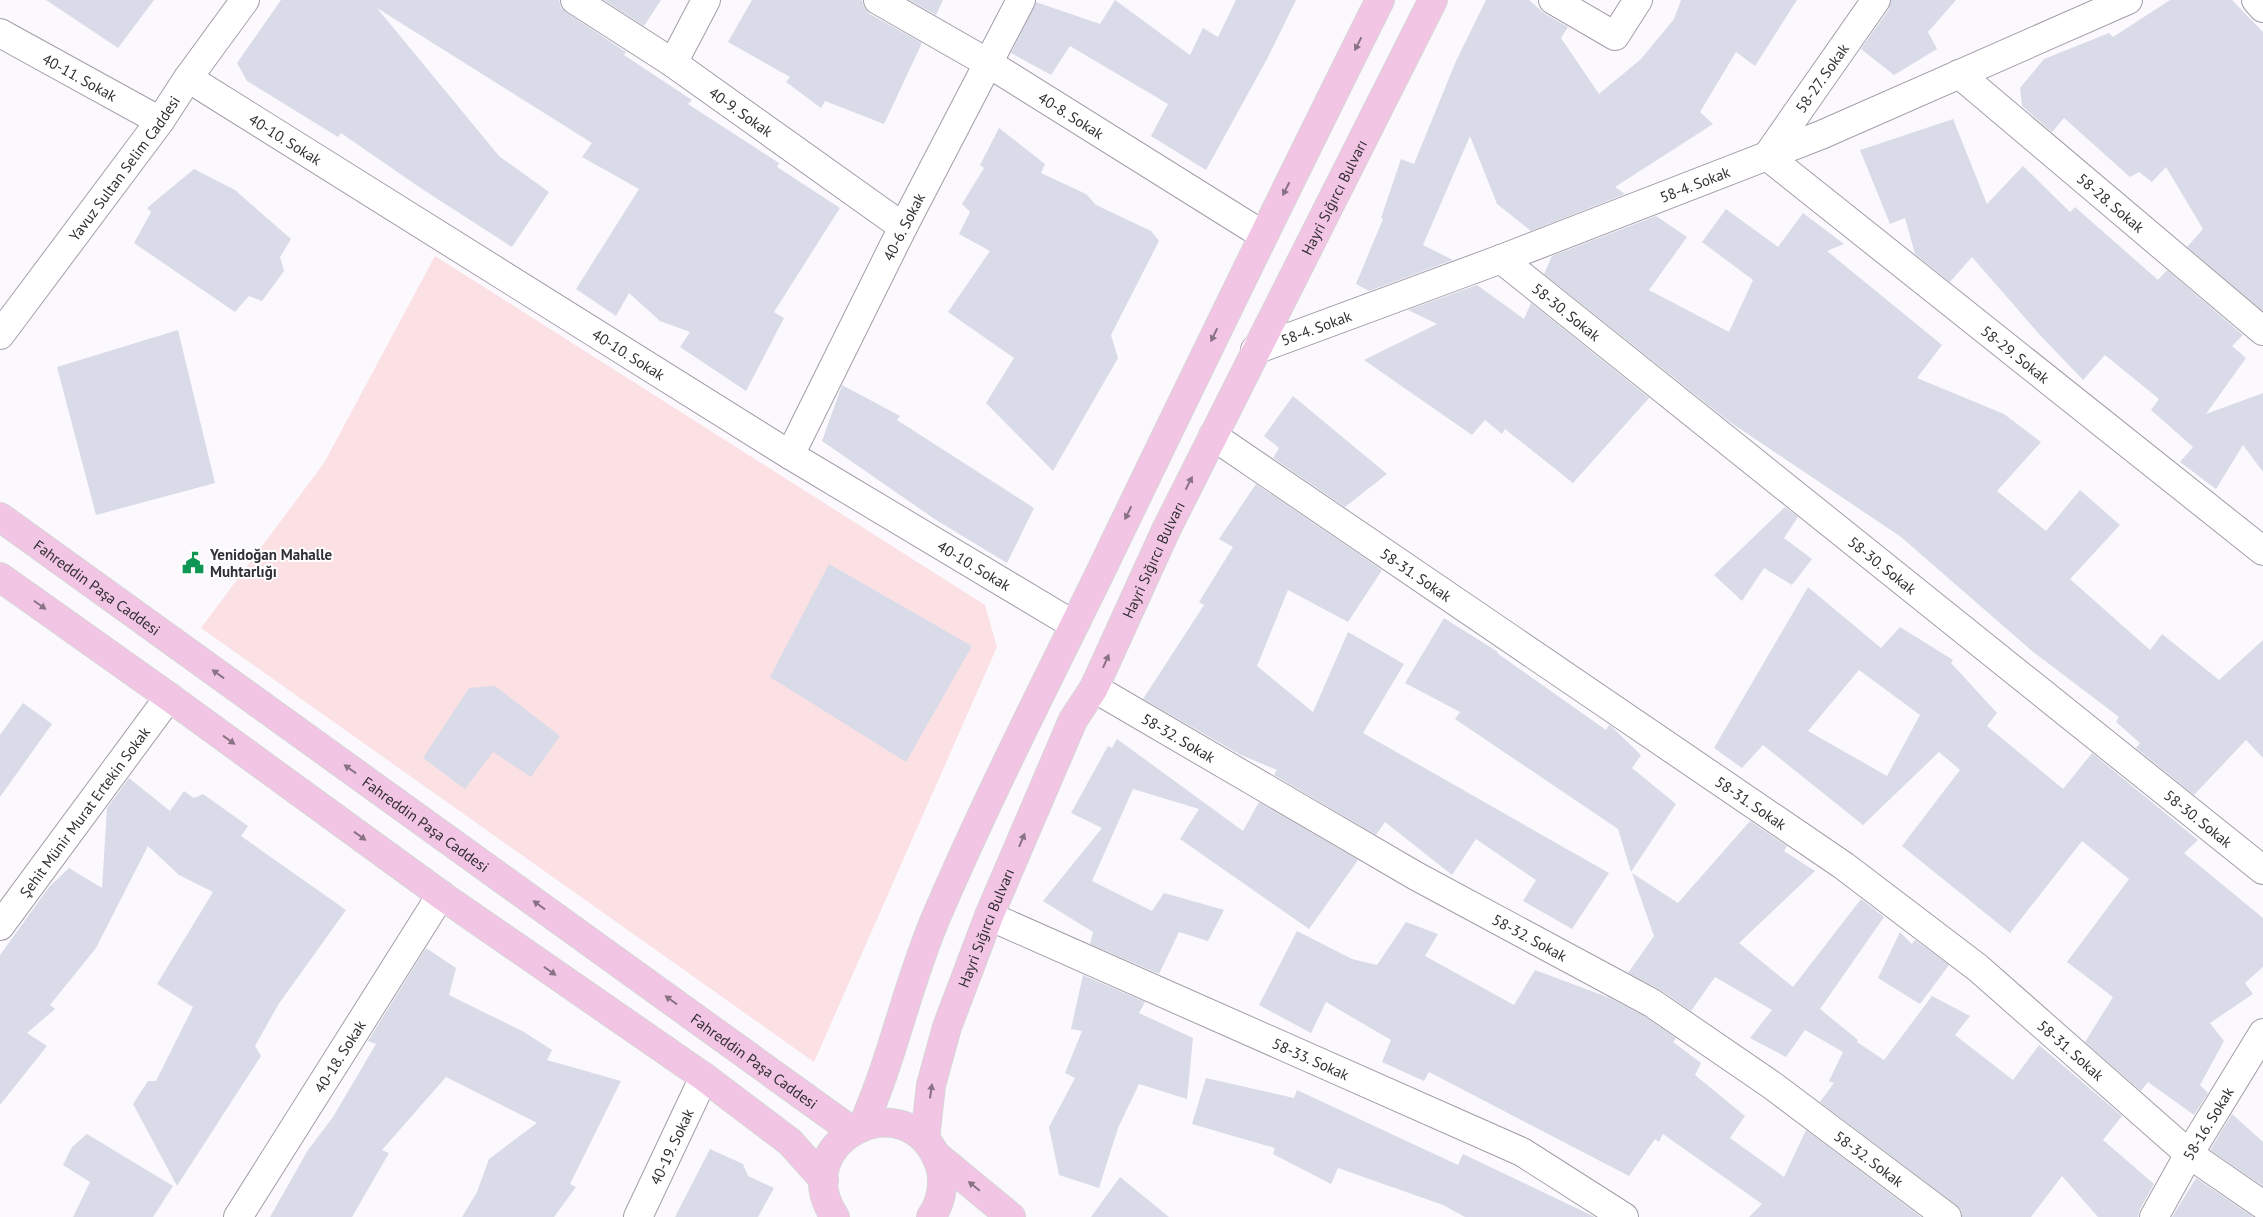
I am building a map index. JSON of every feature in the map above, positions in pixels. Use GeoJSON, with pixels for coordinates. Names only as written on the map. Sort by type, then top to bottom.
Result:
{"type":"FeatureCollection","features":[{"type":"Feature","properties":{"kind":"main road"},"geometry":{"type":"LineString","coordinates":[[857,1129],[880,1084],[918,962],[937,914],[1263,234],[1380,0]]}},
{"type":"Feature","properties":{"kind":"main road","name":"Hayri Sığırcı Bulvarı"},"geometry":{"type":"LineString","coordinates":[[930,1217],[939,1201],[942,1186],[941,1170],[930,1147],[931,1085],[950,1018],[989,916],[1073,720],[1094,688],[1166,530],[1433,0]]}},
{"type":"Feature","properties":{"kind":"main road","name":"Fahreddin Paşa Caddesi"},"geometry":{"type":"LineString","coordinates":[[0,517],[857,1129]]}},
{"type":"Feature","properties":{"kind":"main road"},"geometry":{"type":"LineString","coordinates":[[0,577],[169,696],[441,895],[704,1077],[790,1142],[827,1204]]}},
{"type":"Feature","properties":{"kind":"main road"},"geometry":{"type":"LineString","coordinates":[[827,1204],[827,1161],[837,1144],[857,1129],[870,1123],[890,1123],[909,1128],[1011,1217]]}},
{"type":"Feature","properties":{"kind":"street","name":"Yavuz Sultan Selim Caddesi"},"geometry":{"type":"LineString","coordinates":[[0,335],[160,121],[188,78],[245,0]]}},
{"type":"Feature","properties":{"kind":"street","name":"40-9. Sokak"},"geometry":{"type":"LineString","coordinates":[[575,0],[673,63],[903,227]]}},
{"type":"Feature","properties":{"kind":"street"},"geometry":{"type":"LineString","coordinates":[[673,63],[706,0]]}},
{"type":"Feature","properties":{"kind":"street","name":"40-8. Sokak"},"geometry":{"type":"LineString","coordinates":[[878,0],[988,63],[1263,234]]}},
{"type":"Feature","properties":{"kind":"street","name":"40-6. Sokak"},"geometry":{"type":"LineString","coordinates":[[790,455],[903,227],[1021,0]]}},
{"type":"Feature","properties":{"kind":"street"},"geometry":{"type":"LineString","coordinates":[[1553,0],[1616,36],[1638,0]]}},
{"type":"Feature","properties":{"kind":"street","name":"58-27. Sokak"},"geometry":{"type":"LineString","coordinates":[[1768,156],[1876,0]]}},
{"type":"Feature","properties":{"kind":"street","name":"58-4. Sokak"},"geometry":{"type":"LineString","coordinates":[[1255,350],[1501,259],[1821,136],[2128,0]]}},
{"type":"Feature","properties":{"kind":"street"},"geometry":{"type":"LineString","coordinates":[[2256,0],[2263,8]]}},
{"type":"Feature","properties":{"kind":"street","name":"40-11. Sokak"},"geometry":{"type":"LineString","coordinates":[[0,33],[160,121]]}},
{"type":"Feature","properties":{"kind":"street","name":"58-28. Sokak"},"geometry":{"type":"LineString","coordinates":[[1959,74],[2263,331]]}},
{"type":"Feature","properties":{"kind":"street","name":"40-10. Sokak"},"geometry":{"type":"LineString","coordinates":[[188,78],[790,455],[1074,625]]}},
{"type":"Feature","properties":{"kind":"street","name":"58-29. Sokak"},"geometry":{"type":"LineString","coordinates":[[1768,156],[2263,552]]}},
{"type":"Feature","properties":{"kind":"street","name":"58-30. Sokak"},"geometry":{"type":"LineString","coordinates":[[1501,259],[2263,870]]}},
{"type":"Feature","properties":{"kind":"street","name":"58-31. Sokak"},"geometry":{"type":"LineString","coordinates":[[1213,436],[1844,866],[1978,968],[2189,1154],[2263,1205]]}},
{"type":"Feature","properties":{"kind":"street","name":"58-32. Sokak"},"geometry":{"type":"LineString","coordinates":[[1094,688],[1416,876],[1652,1004],[1773,1086],[1947,1217]]}},
{"type":"Feature","properties":{"kind":"street","name":"Şehit Münir Murat Ertekin Sokak"},"geometry":{"type":"LineString","coordinates":[[0,926],[169,696]]}},
{"type":"Feature","properties":{"kind":"street","name":"40-18. Sokak"},"geometry":{"type":"LineString","coordinates":[[238,1217],[441,895]]}},
{"type":"Feature","properties":{"kind":"street","name":"58-33. Sokak"},"geometry":{"type":"LineString","coordinates":[[989,916],[1522,1152],[1624,1217]]}},
{"type":"Feature","properties":{"kind":"street","name":"58-16. Sokak"},"geometry":{"type":"LineString","coordinates":[[2154,1217],[2189,1154],[2263,1033]]}},
{"type":"Feature","properties":{"kind":"street","name":"40-19. Sokak"},"geometry":{"type":"LineString","coordinates":[[638,1217],[704,1077]]}},
{"type":"Feature","properties":{"kind":"shaded area"},"geometry":{"type":"Polygon","coordinates":[[[435,256],[985,605],[997,647],[814,1062],[201,628],[324,463],[435,256]]]}},
{"type":"Feature","properties":{"kind":"building"},"geometry":{"type":"Polygon","coordinates":[[[46,0],[154,0],[118,48],[46,0]]]}},
{"type":"Feature","properties":{"kind":"building"},"geometry":{"type":"Polygon","coordinates":[[[281,0],[559,0],[561,8],[567,13],[626,52],[624,55],[692,100],[688,104],[779,163],[777,167],[840,208],[774,312],[784,318],[746,391],[680,347],[690,332],[660,321],[629,293],[616,316],[576,289],[639,189],[582,157],[592,143],[377,8],[499,156],[549,192],[512,247],[419,187],[341,133],[338,137],[247,81],[237,63],[281,0]]]}},
{"type":"Feature","properties":{"kind":"building"},"geometry":{"type":"Polygon","coordinates":[[[604,0],[661,0],[644,26],[604,0]]]}},
{"type":"Feature","properties":{"kind":"building"},"geometry":{"type":"Polygon","coordinates":[[[752,0],[862,0],[864,7],[870,14],[922,43],[884,124],[825,101],[821,108],[786,82],[790,77],[728,42],[752,0]]]}},
{"type":"Feature","properties":{"kind":"building"},"geometry":{"type":"Polygon","coordinates":[[[909,0],[943,0],[936,15],[909,0]]]}},
{"type":"Feature","properties":{"kind":"building"},"geometry":{"type":"Polygon","coordinates":[[[1115,0],[1190,55],[1203,28],[1218,37],[1236,0],[1296,0],[1267,59],[1206,170],[1151,136],[1168,104],[1070,46],[1051,75],[1011,53],[1036,2],[1100,24],[1115,0]]]}},
{"type":"Feature","properties":{"kind":"building"},"geometry":{"type":"Polygon","coordinates":[[[1486,0],[1529,0],[1545,14],[1568,27],[1561,38],[1599,94],[1641,59],[1674,19],[1681,0],[1797,0],[1755,66],[1736,52],[1700,112],[1713,124],[1615,187],[1625,194],[1531,231],[1497,204],[1470,136],[1423,245],[1453,260],[1369,291],[1356,284],[1383,219],[1381,218],[1401,159],[1414,164],[1456,61],[1486,0]]]}},
{"type":"Feature","properties":{"kind":"building"},"geometry":{"type":"Polygon","coordinates":[[[1891,0],[1956,0],[1928,32],[1937,49],[1894,75],[1861,49],[1889,9],[1891,0]]]}},
{"type":"Feature","properties":{"kind":"building"},"geometry":{"type":"Polygon","coordinates":[[[2170,0],[2232,0],[2263,32],[2263,311],[2187,247],[2203,229],[2166,167],[2152,182],[2139,172],[2130,177],[2064,118],[2052,132],[2022,106],[2020,88],[2044,59],[2109,33],[2113,37],[2170,0]]]}},
{"type":"Feature","properties":{"kind":"building"},"geometry":{"type":"Polygon","coordinates":[[[1953,119],[1987,204],[2023,166],[2070,212],[2075,207],[2158,280],[2167,270],[2243,335],[2232,346],[2246,358],[2206,414],[2263,393],[2263,472],[2243,445],[2216,489],[2180,462],[2193,447],[2151,410],[2159,399],[2105,355],[2083,380],[2039,334],[1972,257],[1950,282],[1915,254],[1905,218],[1890,224],[1860,150],[1953,119]]]}},
{"type":"Feature","properties":{"kind":"building"},"geometry":{"type":"Polygon","coordinates":[[[999,128],[1045,164],[1041,173],[1086,194],[1096,205],[1151,231],[1159,241],[1111,335],[1118,358],[1053,471],[986,403],[1014,358],[948,312],[990,251],[959,234],[970,212],[962,204],[984,168],[980,165],[999,128]]]}},
{"type":"Feature","properties":{"kind":"building"},"geometry":{"type":"Polygon","coordinates":[[[194,169],[235,190],[291,239],[280,257],[284,271],[262,301],[249,296],[235,312],[134,243],[151,212],[147,208],[194,169]]]}},
{"type":"Feature","properties":{"kind":"building"},"geometry":{"type":"Polygon","coordinates":[[[1726,209],[1778,247],[1803,213],[1844,244],[1827,251],[1942,345],[1917,378],[2004,414],[2041,442],[1997,491],[2046,531],[2080,490],[2120,525],[2070,579],[2150,650],[2162,634],[2219,680],[2263,640],[2263,758],[2246,740],[2194,795],[2136,748],[2140,743],[2116,722],[2119,717],[2032,651],[1901,537],[1727,420],[1544,274],[1552,256],[1656,216],[1687,237],[1649,290],[1729,332],[1753,280],[1702,242],[1726,209]]]}},
{"type":"Feature","properties":{"kind":"building"},"geometry":{"type":"Polygon","coordinates":[[[1477,285],[1524,319],[1531,303],[1649,398],[1573,483],[1505,429],[1502,434],[1485,420],[1472,435],[1364,360],[1437,324],[1408,310],[1477,285]]]}},
{"type":"Feature","properties":{"kind":"building"},"geometry":{"type":"Polygon","coordinates":[[[178,330],[215,483],[96,515],[57,367],[178,330]]]}},
{"type":"Feature","properties":{"kind":"building"},"geometry":{"type":"Polygon","coordinates":[[[842,385],[900,416],[897,420],[1034,508],[1007,563],[936,520],[822,441],[842,385]]]}},
{"type":"Feature","properties":{"kind":"building"},"geometry":{"type":"Polygon","coordinates":[[[1293,396],[1387,474],[1345,507],[1273,458],[1279,448],[1264,436],[1293,396]]]}},
{"type":"Feature","properties":{"kind":"building"},"geometry":{"type":"Polygon","coordinates":[[[1256,484],[1382,570],[1348,622],[1288,590],[1257,666],[1313,712],[1348,632],[1404,664],[1363,733],[1609,873],[1572,929],[1523,901],[1536,880],[1476,839],[1452,875],[1385,822],[1376,835],[1274,775],[1277,770],[1241,755],[1143,699],[1204,605],[1199,602],[1233,547],[1219,539],[1256,484]]]}},
{"type":"Feature","properties":{"kind":"building"},"geometry":{"type":"Polygon","coordinates":[[[1785,507],[1798,517],[1784,538],[1812,559],[1792,585],[1764,568],[1742,601],[1714,575],[1785,507]]]}},
{"type":"Feature","properties":{"kind":"building"},"geometry":{"type":"Polygon","coordinates":[[[829,564],[972,646],[906,762],[770,677],[829,564]]]}},
{"type":"Feature","properties":{"kind":"building"},"geometry":{"type":"Polygon","coordinates":[[[1808,587],[1881,648],[1900,627],[1953,660],[1951,663],[1997,713],[1987,726],[2063,789],[2092,753],[2198,840],[2184,853],[2263,918],[2263,967],[2245,983],[2253,994],[2210,1023],[2224,1041],[2200,1085],[2208,1093],[2194,1115],[2148,1082],[2141,1091],[2085,1042],[2113,997],[2067,962],[2129,879],[2082,841],[2010,933],[1902,846],[1960,770],[1939,752],[1863,825],[1763,745],[1742,768],[1714,748],[1808,587]],[[1859,670],[1808,731],[1887,776],[1920,715],[1859,670]]]}},
{"type":"Feature","properties":{"kind":"building"},"geometry":{"type":"Polygon","coordinates":[[[1444,618],[1498,652],[1606,730],[1609,725],[1611,726],[1641,755],[1632,768],[1676,804],[1631,872],[1618,829],[1455,719],[1460,712],[1405,683],[1444,618]]]}},
{"type":"Feature","properties":{"kind":"building"},"geometry":{"type":"Polygon","coordinates":[[[495,686],[560,736],[531,777],[493,752],[465,789],[423,758],[469,688],[495,686]]]}},
{"type":"Feature","properties":{"kind":"building"},"geometry":{"type":"Polygon","coordinates":[[[23,703],[52,724],[0,797],[0,735],[23,703]]]}},
{"type":"Feature","properties":{"kind":"building"},"geometry":{"type":"Polygon","coordinates":[[[1117,739],[1243,831],[1259,802],[1358,860],[1309,929],[1180,839],[1199,809],[1133,789],[1092,881],[1152,911],[1164,893],[1224,910],[1208,941],[1179,932],[1159,974],[1090,944],[1093,932],[1043,901],[1102,828],[1071,813],[1108,746],[1112,748],[1117,739]]]}},
{"type":"Feature","properties":{"kind":"building"},"geometry":{"type":"Polygon","coordinates":[[[129,778],[170,811],[184,791],[194,798],[203,794],[248,826],[241,836],[346,910],[278,1005],[255,1046],[261,1056],[177,1186],[133,1104],[148,1081],[156,1081],[193,1007],[157,984],[213,892],[179,875],[148,846],[96,948],[50,1005],[55,1009],[27,1033],[47,1046],[0,1105],[0,955],[49,887],[69,868],[102,888],[107,808],[129,778]]]}},
{"type":"Feature","properties":{"kind":"building"},"geometry":{"type":"Polygon","coordinates":[[[1750,821],[1787,846],[1784,851],[1815,871],[1739,943],[1793,987],[1861,899],[1884,917],[1820,1009],[1858,1040],[1857,1042],[1884,1060],[1932,996],[1970,1016],[1955,1035],[2013,1080],[2039,1045],[2122,1116],[2103,1140],[2154,1184],[2140,1209],[2138,1217],[2098,1217],[2062,1176],[2031,1217],[1962,1217],[1961,1210],[1956,1205],[1820,1102],[1834,1083],[1829,1081],[1843,1052],[1805,1030],[1786,1057],[1750,1038],[1772,1010],[1715,977],[1691,1011],[1659,989],[1628,973],[1654,936],[1632,873],[1678,903],[1750,821]]]}},
{"type":"Feature","properties":{"kind":"building"},"geometry":{"type":"Polygon","coordinates":[[[1406,922],[1438,934],[1425,956],[1514,1005],[1535,970],[1610,998],[1644,1016],[1676,1038],[1673,1042],[1701,1063],[1695,1075],[1745,1116],[1730,1138],[1784,1177],[1806,1130],[1921,1217],[1749,1217],[1762,1204],[1663,1134],[1659,1142],[1655,1139],[1629,1176],[1429,1072],[1424,1081],[1382,1062],[1391,1040],[1326,1002],[1311,1033],[1259,1005],[1297,931],[1352,959],[1377,965],[1406,922]]]}},
{"type":"Feature","properties":{"kind":"building"},"geometry":{"type":"Polygon","coordinates":[[[1900,932],[1912,944],[1915,940],[1949,965],[1920,1004],[1878,978],[1900,932]]]}},
{"type":"Feature","properties":{"kind":"building"},"geometry":{"type":"Polygon","coordinates":[[[426,948],[456,968],[449,995],[524,1032],[552,1050],[547,1060],[621,1081],[570,1184],[576,1187],[554,1217],[462,1217],[477,1192],[489,1159],[537,1123],[446,1077],[382,1150],[389,1153],[352,1217],[270,1217],[308,1150],[333,1117],[376,1044],[368,1041],[426,948]]]}},
{"type":"Feature","properties":{"kind":"building"},"geometry":{"type":"Polygon","coordinates":[[[1083,975],[1145,1002],[1139,1013],[1193,1038],[1187,1099],[1139,1084],[1118,1128],[1099,1188],[1059,1175],[1049,1127],[1075,1078],[1065,1073],[1082,1031],[1071,1029],[1083,975]]]}},
{"type":"Feature","properties":{"kind":"building"},"geometry":{"type":"Polygon","coordinates":[[[1206,1078],[1294,1098],[1297,1090],[1458,1165],[1463,1154],[1595,1217],[1465,1217],[1443,1205],[1338,1168],[1331,1184],[1273,1154],[1275,1148],[1192,1124],[1206,1078]]]}},
{"type":"Feature","properties":{"kind":"building"},"geometry":{"type":"Polygon","coordinates":[[[2232,1114],[2263,1142],[2263,1186],[2210,1150],[2232,1114]]]}},
{"type":"Feature","properties":{"kind":"building"},"geometry":{"type":"Polygon","coordinates":[[[87,1134],[173,1186],[153,1217],[73,1217],[90,1182],[63,1165],[72,1147],[87,1134]]]}},
{"type":"Feature","properties":{"kind":"building"},"geometry":{"type":"Polygon","coordinates":[[[710,1149],[743,1164],[748,1176],[774,1188],[758,1217],[675,1217],[710,1149]]]}},
{"type":"Feature","properties":{"kind":"building"},"geometry":{"type":"Polygon","coordinates":[[[1120,1177],[1169,1217],[1091,1217],[1120,1177]]]}},
{"type":"Feature","properties":{"kind":"building"},"geometry":{"type":"Polygon","coordinates":[[[2196,1178],[2253,1217],[2172,1217],[2196,1178]]]}},
{"type":"Feature","properties":{"kind":"place","name":"Yenidoğan Mahalle Muhtarlığı"},"geometry":{"type":"Point","coordinates":[193,563]}}]}
